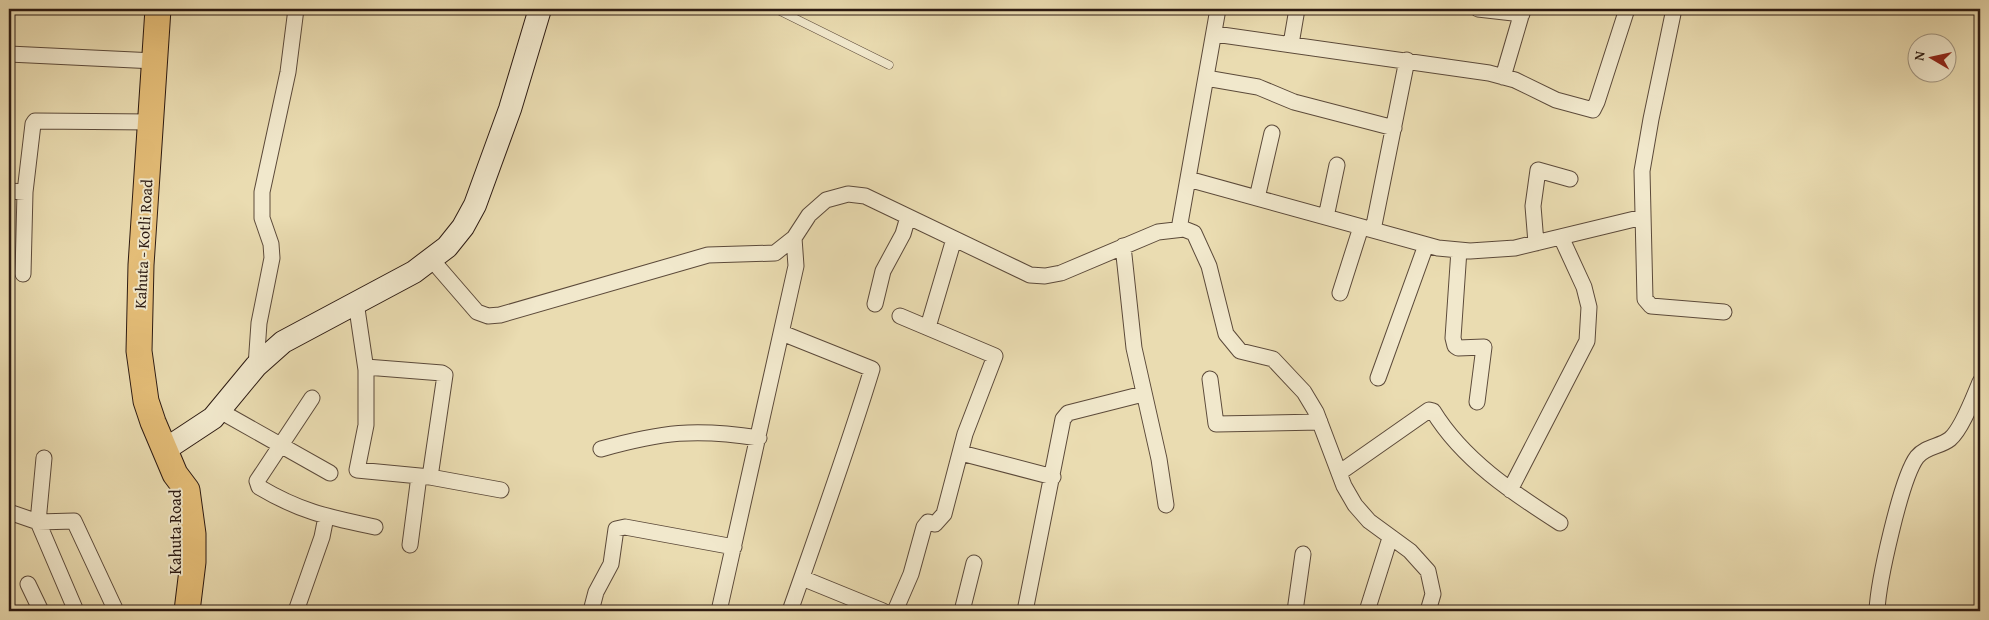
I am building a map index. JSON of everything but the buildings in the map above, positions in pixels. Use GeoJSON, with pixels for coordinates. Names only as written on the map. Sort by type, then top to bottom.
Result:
{"type":"FeatureCollection","features":[{"type":"Feature","properties":{"kind":"main road","name":"Kahuta - Kotli Road"},"geometry":{"type":"LineString","coordinates":[[158,9],[138,324],[139,351],[146,401],[175,474]]}},
{"type":"Feature","properties":{"kind":"main road"},"geometry":{"type":"LineString","coordinates":[[166,449],[220,411],[256,366],[270,353],[298,333],[432,260],[447,247],[463,227],[475,205],[510,109],[540,9]]}},
{"type":"Feature","properties":{"kind":"main road","name":"Kahuta Road"},"geometry":{"type":"LineString","coordinates":[[175,474],[177,562],[186,610]]}},
{"type":"Feature","properties":{"kind":"street"},"geometry":{"type":"LineString","coordinates":[[256,366],[259,323],[272,258],[271,244],[262,218],[262,192],[288,72],[296,9]]}},
{"type":"Feature","properties":{"kind":"street"},"geometry":{"type":"LineString","coordinates":[[1178,229],[1218,9]]}},
{"type":"Feature","properties":{"kind":"street"},"geometry":{"type":"LineString","coordinates":[[1291,44],[1296,9]]}},
{"type":"Feature","properties":{"kind":"street"},"geometry":{"type":"LineString","coordinates":[[1478,9],[1522,12],[1503,77]]}},
{"type":"Feature","properties":{"kind":"street"},"geometry":{"type":"LineString","coordinates":[[1214,34],[1407,60],[1503,77],[1515,80],[1556,100],[1593,110],[1627,9]]}},
{"type":"Feature","properties":{"kind":"street"},"geometry":{"type":"LineString","coordinates":[[1674,9],[1642,171],[1646,304],[1724,312]]}},
{"type":"Feature","properties":{"kind":"street"},"geometry":{"type":"LineString","coordinates":[[9,54],[155,61]]}},
{"type":"Feature","properties":{"kind":"street"},"geometry":{"type":"LineString","coordinates":[[1340,293],[1367,229],[1394,128],[1407,60]]}},
{"type":"Feature","properties":{"kind":"street"},"geometry":{"type":"LineString","coordinates":[[1206,78],[1258,87],[1294,102],[1394,128]]}},
{"type":"Feature","properties":{"kind":"street"},"geometry":{"type":"LineString","coordinates":[[23,274],[15,251],[25,192],[33,124],[36,121],[151,122]]}},
{"type":"Feature","properties":{"kind":"street"},"geometry":{"type":"LineString","coordinates":[[1257,198],[1272,133]]}},
{"type":"Feature","properties":{"kind":"street"},"geometry":{"type":"LineString","coordinates":[[1326,217],[1337,165]]}},
{"type":"Feature","properties":{"kind":"street"},"geometry":{"type":"LineString","coordinates":[[1536,243],[1533,206],[1538,170],[1570,179]]}},
{"type":"Feature","properties":{"kind":"street"},"geometry":{"type":"LineString","coordinates":[[1188,179],[1426,245],[1459,250],[1495,250],[1536,243],[1643,217]]}},
{"type":"Feature","properties":{"kind":"street"},"geometry":{"type":"LineString","coordinates":[[9,191],[25,192]]}},
{"type":"Feature","properties":{"kind":"street"},"geometry":{"type":"LineString","coordinates":[[432,260],[477,312],[488,316],[556,301],[708,255],[775,253],[794,238],[809,215],[826,200],[848,194],[865,196],[1030,275],[1045,276],[1081,266],[1158,232],[1178,229],[1194,233],[1209,266],[1226,334],[1240,351],[1273,359],[1304,392],[1320,422],[1339,473],[1355,505],[1369,521],[1410,551],[1428,571],[1433,594],[1428,611]]}},
{"type":"Feature","properties":{"kind":"street"},"geometry":{"type":"LineString","coordinates":[[875,304],[884,272],[903,234],[908,217]]}},
{"type":"Feature","properties":{"kind":"street"},"geometry":{"type":"LineString","coordinates":[[1510,490],[1587,341],[1589,307],[1584,287],[1561,237]]}},
{"type":"Feature","properties":{"kind":"street"},"geometry":{"type":"LineString","coordinates":[[719,611],[796,266],[794,238]]}},
{"type":"Feature","properties":{"kind":"street"},"geometry":{"type":"LineString","coordinates":[[928,327],[954,239]]}},
{"type":"Feature","properties":{"kind":"street"},"geometry":{"type":"LineString","coordinates":[[1378,378],[1426,245]]}},
{"type":"Feature","properties":{"kind":"street"},"geometry":{"type":"LineString","coordinates":[[1123,246],[1134,348],[1159,459],[1166,505]]}},
{"type":"Feature","properties":{"kind":"street"},"geometry":{"type":"LineString","coordinates":[[1459,250],[1453,338],[1455,346],[1458,348],[1484,348],[1477,402]]}},
{"type":"Feature","properties":{"kind":"street"},"geometry":{"type":"LineString","coordinates":[[356,302],[366,367],[366,425],[357,470],[424,477],[501,490]]}},
{"type":"Feature","properties":{"kind":"street"},"geometry":{"type":"LineString","coordinates":[[895,611],[911,574],[924,527],[928,522],[935,524],[944,514],[966,434],[995,356],[900,316]]}},
{"type":"Feature","properties":{"kind":"street"},"geometry":{"type":"LineString","coordinates":[[782,332],[872,369],[850,442],[832,488],[790,611]]}},
{"type":"Feature","properties":{"kind":"street"},"geometry":{"type":"LineString","coordinates":[[366,367],[442,373],[445,375],[410,545]]}},
{"type":"Feature","properties":{"kind":"street"},"geometry":{"type":"LineString","coordinates":[[1210,379],[1216,424],[1320,422]]}},
{"type":"Feature","properties":{"kind":"street"},"geometry":{"type":"LineString","coordinates":[[1877,611],[1885,559],[1911,466],[1925,450],[1950,439],[1959,426],[1980,382]]}},
{"type":"Feature","properties":{"kind":"street"},"geometry":{"type":"LineString","coordinates":[[1025,611],[1054,477],[1063,419],[1068,413],[1143,394]]}},
{"type":"Feature","properties":{"kind":"street"},"geometry":{"type":"LineString","coordinates":[[312,398],[257,481],[259,487],[298,508],[326,517],[375,526]]}},
{"type":"Feature","properties":{"kind":"street"},"geometry":{"type":"LineString","coordinates":[[1339,473],[1429,410],[1433,411],[1468,455],[1510,490],[1560,522]]}},
{"type":"Feature","properties":{"kind":"street"},"geometry":{"type":"LineString","coordinates":[[220,411],[330,474]]}},
{"type":"Feature","properties":{"kind":"street"},"geometry":{"type":"LineString","coordinates":[[601,449],[645,437],[686,431],[721,432],[759,438]]}},
{"type":"Feature","properties":{"kind":"street"},"geometry":{"type":"LineString","coordinates":[[961,453],[1054,477]]}},
{"type":"Feature","properties":{"kind":"street"},"geometry":{"type":"LineString","coordinates":[[44,458],[38,522],[76,611]]}},
{"type":"Feature","properties":{"kind":"street"},"geometry":{"type":"LineString","coordinates":[[9,512],[38,522],[74,521],[116,611]]}},
{"type":"Feature","properties":{"kind":"street"},"geometry":{"type":"LineString","coordinates":[[296,611],[322,537],[326,517]]}},
{"type":"Feature","properties":{"kind":"street"},"geometry":{"type":"LineString","coordinates":[[591,611],[596,592],[610,564],[616,529],[625,527],[734,547]]}},
{"type":"Feature","properties":{"kind":"street"},"geometry":{"type":"LineString","coordinates":[[1367,611],[1390,538]]}},
{"type":"Feature","properties":{"kind":"street"},"geometry":{"type":"LineString","coordinates":[[1295,611],[1303,554]]}},
{"type":"Feature","properties":{"kind":"street"},"geometry":{"type":"LineString","coordinates":[[962,611],[974,563]]}},
{"type":"Feature","properties":{"kind":"street"},"geometry":{"type":"LineString","coordinates":[[802,578],[883,611]]}},
{"type":"Feature","properties":{"kind":"street"},"geometry":{"type":"LineString","coordinates":[[28,584],[40,611]]}},
{"type":"Feature","properties":{"kind":"lane"},"geometry":{"type":"LineString","coordinates":[[776,9],[890,65]]}}]}
